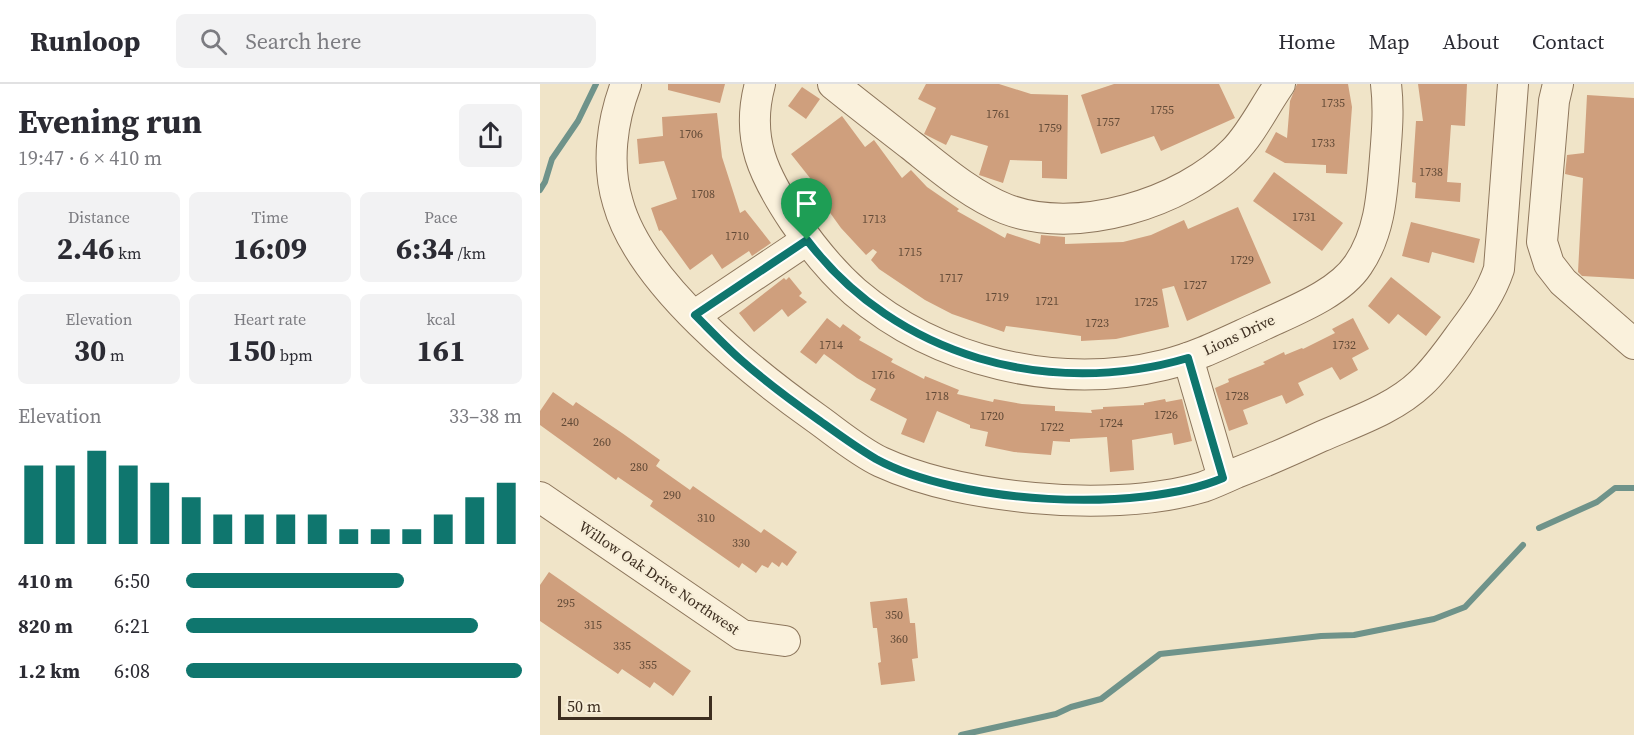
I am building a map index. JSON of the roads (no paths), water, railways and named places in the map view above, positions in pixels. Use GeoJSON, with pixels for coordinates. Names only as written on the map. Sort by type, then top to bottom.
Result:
{"type":"FeatureCollection","features":[{"type":"Feature","properties":{"kind":"street"},"geometry":{"type":"LineString","coordinates":[[626,84],[612,138],[617,202],[638,249],[668,287],[740,360],[852,444],[904,472],[968,489],[1014,496],[1067,500],[1147,497],[1203,487],[1379,412],[1421,384],[1436,368],[1482,306],[1493,287],[1499,269],[1513,84]]}},
{"type":"Feature","properties":{"kind":"street","name":"Lions Drive"},"geometry":{"type":"LineString","coordinates":[[760,84],[755,116],[759,156],[781,202],[807,240],[836,274],[873,306],[931,340],[959,353],[1041,372],[1077,375],[1139,370],[1188,358],[1316,299],[1338,285],[1356,269],[1367,252],[1375,231],[1381,201],[1387,125],[1386,84]]}},
{"type":"Feature","properties":{"kind":"street"},"geometry":{"type":"LineString","coordinates":[[833,84],[943,171],[988,200],[1026,215],[1073,218],[1096,217],[1120,212],[1147,203],[1198,179],[1221,164],[1236,149],[1280,84]]}},
{"type":"Feature","properties":{"kind":"street"},"geometry":{"type":"LineString","coordinates":[[1558,84],[1554,101],[1542,242],[1549,264],[1563,282],[1634,344]]}},
{"type":"Feature","properties":{"kind":"street"},"geometry":{"type":"LineString","coordinates":[[695,315],[807,240]]}},
{"type":"Feature","properties":{"kind":"street"},"geometry":{"type":"LineString","coordinates":[[1188,358],[1223,478]]}},
{"type":"Feature","properties":{"kind":"street","name":"Willow Oak Drive Northwest"},"geometry":{"type":"LineString","coordinates":[[540,497],[742,635],[786,641]]}},
{"type":"Feature","properties":{"kind":"waterway"},"geometry":{"type":"LineString","coordinates":[[540,190],[552,159],[578,121],[596,84]]}},
{"type":"Feature","properties":{"kind":"waterway"},"geometry":{"type":"LineString","coordinates":[[1539,528],[1597,502],[1615,488],[1634,488]]}},
{"type":"Feature","properties":{"kind":"waterway"},"geometry":{"type":"LineString","coordinates":[[961,735],[1056,714],[1071,707],[1101,699],[1160,654],[1321,636],[1354,635],[1434,619],[1465,607],[1523,545]]}}]}
